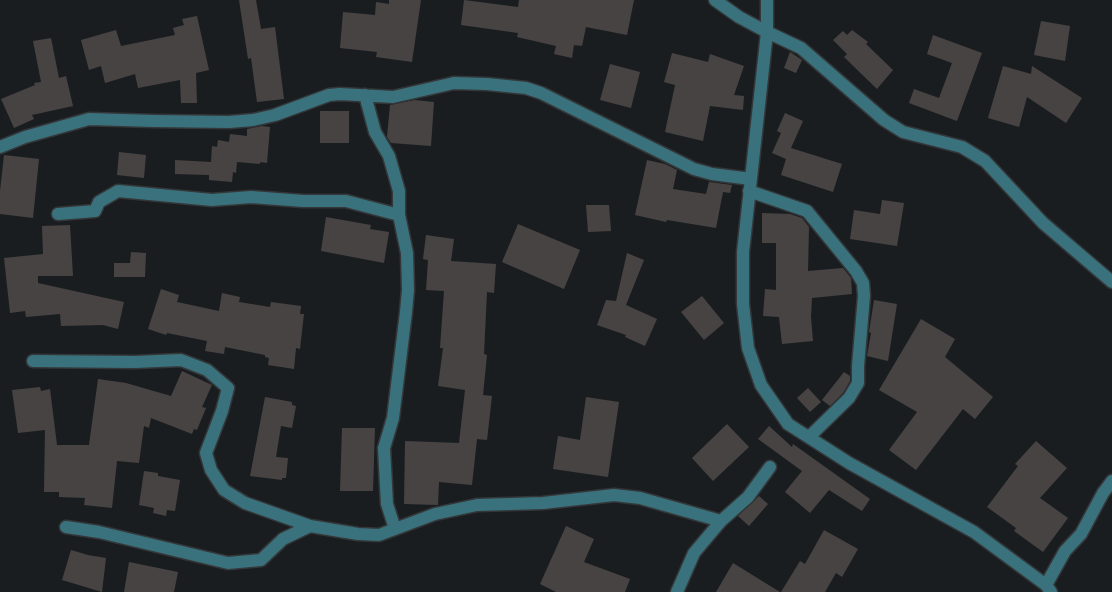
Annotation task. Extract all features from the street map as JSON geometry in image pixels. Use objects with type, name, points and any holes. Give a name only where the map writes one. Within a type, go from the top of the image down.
[{"type":"street","points":[[715,0],[740,17],[801,48],[884,120],[903,132],[962,148],[985,161],[1043,223],[1112,282]]},
{"type":"street","points":[[767,0],[767,32],[743,252],[743,304],[748,348],[761,385],[788,424],[849,463],[974,532],[1049,588],[1065,551],[1081,534],[1103,493],[1112,481]]},
{"type":"street","points":[[0,147],[25,137],[89,119],[154,122],[254,120],[275,115],[329,96],[340,94],[402,96],[454,83],[526,88],[541,93],[694,169],[750,185],[808,212],[856,271],[863,283],[858,383],[849,398],[809,437]]},
{"type":"street","points":[[366,95],[375,132],[389,156],[399,191],[400,215],[406,253],[408,290],[393,418],[384,448],[386,504],[395,529]]},
{"type":"street","points":[[58,214],[95,211],[99,202],[118,191],[212,200],[251,197],[303,202],[346,201],[400,215]]},
{"type":"street","points":[[33,361],[135,362],[181,360],[207,370],[228,388],[222,411],[206,453],[211,470],[224,490],[245,503],[310,526],[358,534],[379,535],[435,514],[477,505],[543,503],[614,495],[640,498],[721,521]]},
{"type":"street","points":[[677,592],[694,554],[721,521],[748,497],[770,467]]},
{"type":"street","points":[[66,527],[99,532],[228,563],[261,560],[283,540],[310,526]]},
{"type":"building","points":[[239,0],[256,0],[261,29],[275,27],[284,99],[257,102],[251,58],[248,59]]},
{"type":"building","points":[[389,0],[421,0],[412,62],[376,57],[377,52],[340,48],[343,12],[375,15],[376,2],[389,4]]},
{"type":"building","points":[[464,0],[518,7],[519,0],[634,0],[627,35],[586,27],[582,46],[574,45],[572,58],[554,54],[556,46],[517,37],[518,33],[461,25]]},
{"type":"building","points":[[197,16],[209,70],[196,73],[197,103],[181,103],[180,80],[138,88],[135,74],[105,83],[101,66],[89,70],[81,40],[116,30],[121,46],[175,35],[173,28],[184,25],[182,19]]},
{"type":"building","points":[[1041,21],[1070,26],[1065,61],[1034,55]]},
{"type":"building","points":[[852,30],[868,42],[866,44],[893,70],[877,89],[844,57],[847,54],[833,40],[843,31],[847,35]]},
{"type":"building","points":[[933,35],[982,53],[957,121],[909,103],[914,89],[939,98],[952,63],[927,54]]},
{"type":"building","points":[[51,38],[59,78],[66,76],[73,106],[32,115],[34,119],[14,128],[1,99],[35,85],[34,83],[41,82],[33,41]]},
{"type":"building","points":[[790,52],[802,60],[796,73],[784,68]]},
{"type":"building","points":[[672,53],[708,62],[710,54],[744,66],[734,95],[744,96],[743,110],[710,106],[703,141],[665,132],[675,85],[664,82]]},
{"type":"building","points":[[610,64],[640,72],[631,108],[600,100]]},
{"type":"building","points":[[1003,66],[1031,74],[1032,66],[1082,98],[1066,123],[1027,97],[1019,127],[988,118]]},
{"type":"building","points":[[415,100],[434,102],[431,146],[391,143],[387,137],[390,105]]},
{"type":"building","points":[[320,111],[349,111],[349,143],[320,143]]},
{"type":"building","points":[[785,113],[803,121],[791,148],[842,164],[833,192],[781,175],[786,159],[772,153],[781,133],[777,131]]},
{"type":"building","points":[[262,126],[270,127],[267,163],[237,162],[236,173],[233,172],[232,182],[209,180],[209,175],[175,174],[175,160],[211,162],[212,146],[217,147],[218,140],[229,142],[230,134],[247,136],[247,129]]},
{"type":"building","points":[[119,152],[146,155],[144,178],[117,175]]},
{"type":"building","points":[[4,155],[39,159],[33,218],[0,214],[0,191]]},
{"type":"building","points":[[647,160],[665,164],[677,170],[673,189],[706,194],[709,182],[732,185],[730,193],[723,192],[716,228],[667,220],[666,222],[635,215]]},
{"type":"building","points":[[882,200],[904,203],[897,246],[850,239],[854,210],[880,214]]},
{"type":"building","points":[[586,205],[609,205],[611,231],[588,232]]},
{"type":"building","points":[[762,213],[790,214],[802,218],[809,227],[808,271],[843,268],[851,278],[852,294],[812,298],[813,341],[782,344],[779,317],[763,316],[765,289],[776,290],[776,243],[762,243]]},
{"type":"building","points":[[326,217],[371,225],[370,229],[389,232],[384,263],[321,251]]},
{"type":"building","points":[[518,224],[580,250],[564,289],[502,262]]},
{"type":"building","points":[[70,225],[73,276],[38,276],[38,283],[124,302],[118,329],[103,325],[61,326],[60,314],[26,317],[25,311],[10,313],[4,258],[43,254],[42,226]]},
{"type":"building","points":[[426,235],[454,239],[451,261],[496,264],[494,293],[487,292],[484,354],[487,355],[483,395],[492,396],[487,440],[477,439],[472,485],[439,482],[438,505],[404,504],[405,441],[459,443],[465,390],[438,386],[443,348],[440,348],[444,291],[426,290],[428,260],[423,259]]},
{"type":"building","points":[[131,252],[146,253],[145,277],[114,277],[114,263],[130,263]]},
{"type":"building","points":[[627,253],[644,260],[626,305],[657,319],[645,346],[625,337],[626,335],[597,325],[606,300],[616,301]]},
{"type":"building","points":[[161,289],[179,295],[177,302],[219,311],[222,293],[240,297],[239,302],[270,307],[271,302],[301,306],[300,314],[304,314],[300,349],[296,348],[294,369],[268,365],[269,358],[265,357],[265,355],[225,347],[224,354],[205,351],[207,341],[167,333],[166,335],[148,329]]},
{"type":"building","points":[[702,296],[724,323],[704,340],[681,312]]},
{"type":"building","points":[[874,300],[897,304],[888,361],[867,356]]},
{"type":"building","points":[[921,319],[955,339],[945,357],[993,397],[975,419],[963,409],[916,470],[889,450],[917,412],[879,390]]},
{"type":"building","points":[[182,371],[212,385],[202,407],[206,408],[197,430],[194,429],[192,434],[151,418],[149,428],[144,426],[139,463],[117,461],[112,508],[84,505],[85,498],[59,497],[59,492],[44,492],[45,430],[18,433],[12,390],[40,387],[41,391],[50,389],[57,445],[89,445],[98,379],[126,383],[171,396]]},
{"type":"building","points":[[844,372],[850,376],[850,381],[843,393],[830,406],[822,400]]},
{"type":"building","points":[[808,388],[821,402],[810,412],[797,398]]},
{"type":"building","points":[[265,397],[292,402],[292,405],[296,406],[292,428],[281,426],[276,457],[288,458],[286,478],[282,478],[282,480],[250,476]]},
{"type":"building","points":[[586,397],[619,402],[608,477],[553,469],[558,436],[580,440]]},
{"type":"building","points":[[727,424],[749,447],[713,481],[692,458]]},
{"type":"building","points":[[769,426],[792,447],[793,444],[870,499],[862,511],[829,490],[810,513],[785,492],[802,471],[758,439]]},
{"type":"building","points":[[342,428],[375,428],[373,491],[340,491]]},
{"type":"building","points":[[1036,441],[1067,468],[1040,498],[1068,518],[1043,552],[1014,531],[1016,528],[987,507],[1018,466],[1015,464]]},
{"type":"building","points":[[144,471],[180,480],[175,511],[167,510],[166,516],[153,513],[154,508],[139,505]]},
{"type":"building","points":[[759,496],[768,504],[749,526],[738,516]]},
{"type":"building","points":[[566,526],[594,539],[584,562],[630,579],[625,592],[556,592],[540,584]]},
{"type":"building","points":[[824,530],[858,549],[842,577],[836,573],[825,592],[781,592],[800,561],[805,564]]},
{"type":"building","points":[[71,550],[106,558],[102,592],[62,580]]},
{"type":"building","points":[[129,562],[178,572],[174,592],[124,592]]},
{"type":"building","points":[[733,563],[780,592],[716,592]]}]
